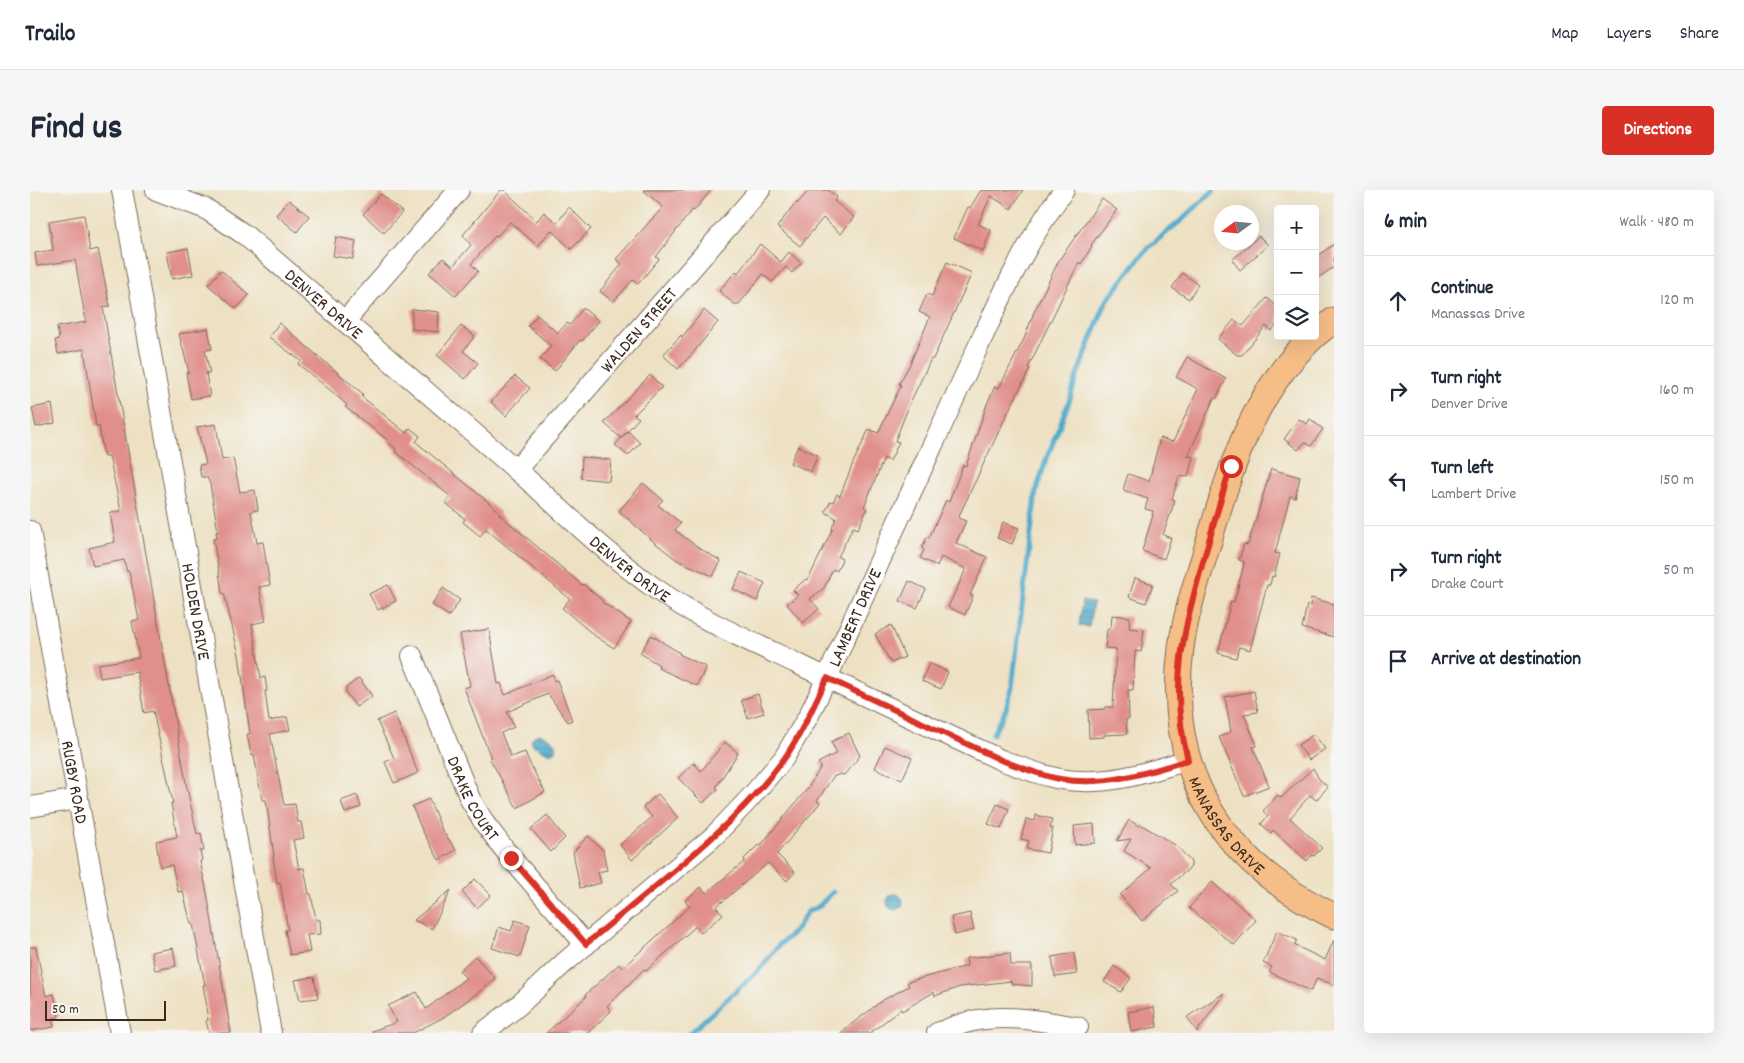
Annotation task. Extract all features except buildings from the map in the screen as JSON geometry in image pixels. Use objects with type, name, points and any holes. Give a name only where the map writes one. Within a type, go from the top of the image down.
[{"type":"main road","name":"MANASSAS DRIVE","points":[[1319,333],[1334,320]]},
{"type":"main road","name":"MANASSAS DRIVE","points":[[1311,340],[1268,389],[1248,427],[1226,483],[1187,619],[1181,647],[1178,680],[1179,713],[1188,760],[1197,786],[1214,818],[1232,842],[1245,856],[1273,879],[1297,896],[1334,916]]},
{"type":"street","name":"HOLDEN DRIVE","points":[[122,190],[271,1033]]},
{"type":"street","points":[[345,322],[459,190]]},
{"type":"street","name":"WALDEN STREET","points":[[516,470],[760,190]]},
{"type":"street","name":"LAMBERT DRIVE","points":[[483,1033],[519,1005],[586,944],[714,836],[784,758],[809,715],[827,678],[986,328],[1016,267],[1041,223],[1064,190]]},
{"type":"street","name":"DENVER DRIVE","points":[[168,192],[206,209],[245,235],[574,522],[654,587],[690,610],[734,634],[1001,760],[1031,772],[1061,779],[1082,781],[1110,780],[1150,772],[1188,760]]},
{"type":"street","name":"RUGBY ROAD","points":[[30,531],[120,1033]]},
{"type":"street","name":"DRAKE COURT","points":[[412,656],[470,799],[480,816],[511,858],[586,944]]},
{"type":"street","points":[[30,807],[78,800]]},
{"type":"street","points":[[937,1033],[961,1024],[979,1020],[1009,1018],[1078,1027]]},
{"type":"water","points":[[1082,601],[1093,603],[1089,627],[1079,626]]},
{"type":"water","points":[[540,734],[553,740],[556,744],[556,751],[550,754],[533,745],[531,741],[534,736]]},
{"type":"water","points":[[892,894],[898,894],[903,899],[901,908],[892,910],[887,905],[887,899]]},
{"type":"waterway","points":[[993,734],[1006,709],[1012,688],[1036,492],[1077,375],[1106,302],[1149,247],[1214,190]]},
{"type":"waterway","points":[[690,1033],[759,970],[779,945],[795,931],[807,912],[818,907],[833,892]]},
{"type":"route","points":[[511,858],[586,944],[714,836],[750,798],[784,758],[809,715],[827,678],[1001,760],[1031,772],[1061,779],[1082,781],[1110,780],[1150,772],[1188,760],[1179,713],[1178,680],[1181,647],[1187,619],[1231,466]]}]
